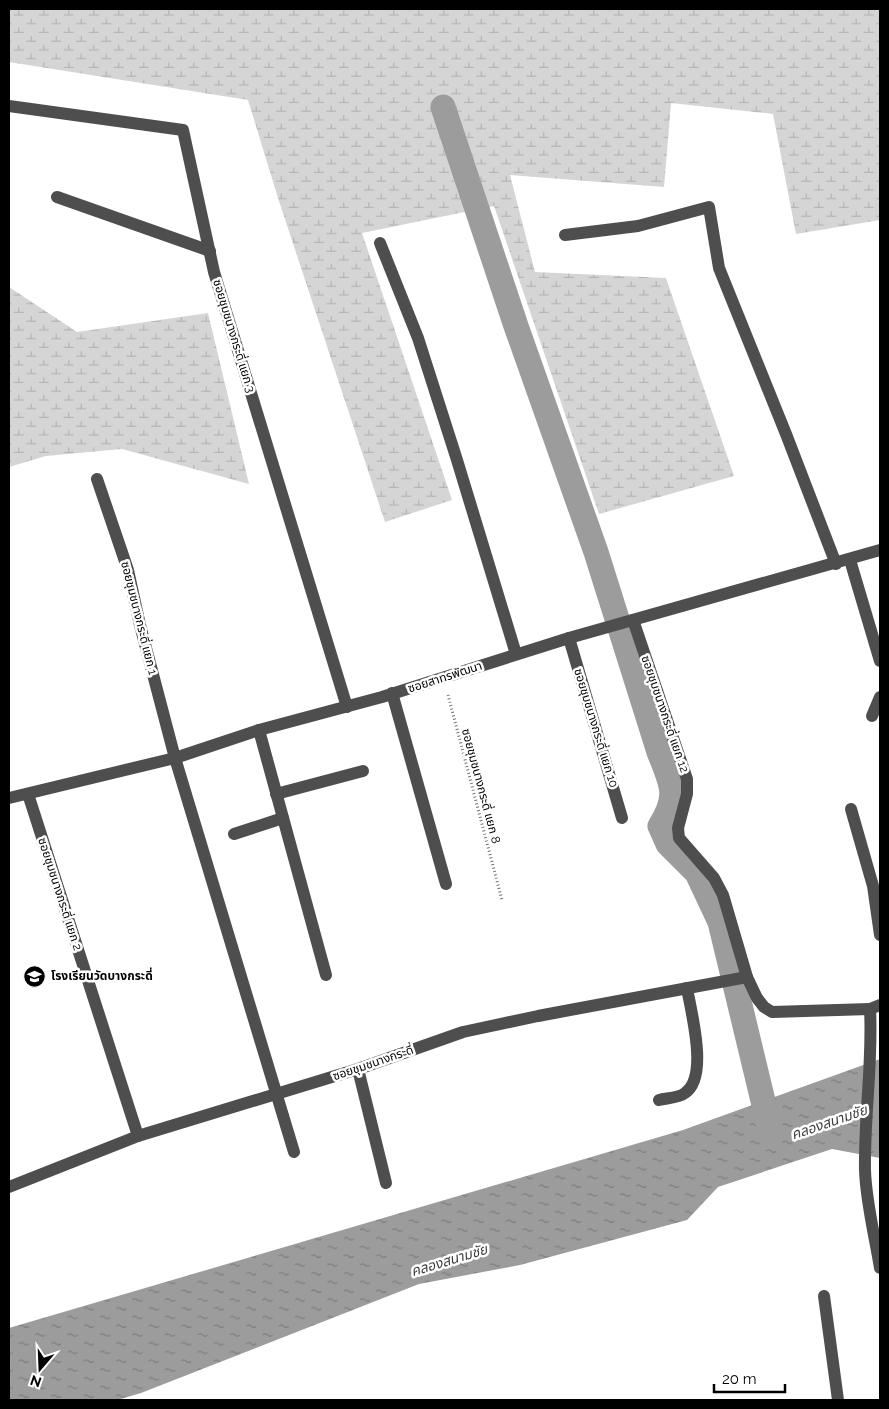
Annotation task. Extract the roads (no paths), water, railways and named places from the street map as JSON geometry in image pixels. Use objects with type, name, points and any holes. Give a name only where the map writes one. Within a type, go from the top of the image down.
[{"type":"street","name":"ซอยชุมชนางกระดี่ แยก 3","points":[[9,106],[183,130],[214,272],[347,707]]},
{"type":"street","points":[[57,197],[210,251]]},
{"type":"street","points":[[565,234],[638,226],[708,207],[719,268],[783,424],[836,564]]},
{"type":"street","points":[[380,243],[418,338],[516,654]]},
{"type":"street","name":"ซอยชุมชนางกระดี่ แยก 1","points":[[97,479],[128,570],[140,625],[175,758],[294,1152]]},
{"type":"street","name":"ซอยสาทรพัฒนา","points":[[9,798],[175,758],[259,730],[347,707],[569,638],[880,550]]},
{"type":"street","points":[[850,560],[880,660]]},
{"type":"street","name":"ซอยชุมชนางกระดี่ แยก 12","points":[[631,620],[687,779],[687,794],[678,828],[679,838],[714,878],[723,895],[739,946],[743,967],[739,978],[764,1007],[772,1012],[875,1007]]},
{"type":"street","name":"ซอยชุมชนางกระดี่ แยก 10","points":[[569,638],[622,818]]},
{"type":"street","points":[[392,693],[446,884]]},
{"type":"street","points":[[872,716],[880,697]]},
{"type":"street","points":[[259,730],[326,975]]},
{"type":"street","points":[[276,794],[363,771]]},
{"type":"street","name":"ซอยชุมชนางกระดี่ แยก 2","points":[[28,794],[138,1136]]},
{"type":"street","points":[[851,809],[873,886],[880,935]]},
{"type":"street","points":[[234,834],[283,818]]},
{"type":"street","name":"ซอยชุมชนางกระดี่","points":[[9,1187],[138,1136],[358,1069],[463,1032],[739,978]]},
{"type":"street","points":[[659,1100],[684,1094],[690,1089],[695,1075],[698,1049],[687,988]]},
{"type":"street","points":[[875,1007],[865,1169],[866,1190],[880,1268]]},
{"type":"street","points":[[358,1069],[386,1183]]},
{"type":"street","points":[[824,1296],[838,1400]]},
{"type":"water","name":"คลองสนามชัย","points":[[880,1059],[880,1158],[832,1149],[718,1187],[687,1220],[520,1265],[419,1284],[141,1393],[117,1400],[9,1400],[9,1328],[683,1130]]},
{"type":"waterway","points":[[443,107],[516,326],[596,552],[659,752],[670,781],[672,797],[670,806],[660,826],[668,844],[697,873],[720,922],[771,1134]]},
{"type":"place","name":"โรงเรียนวัดบางกระดี่","points":[[35,976]]}]
